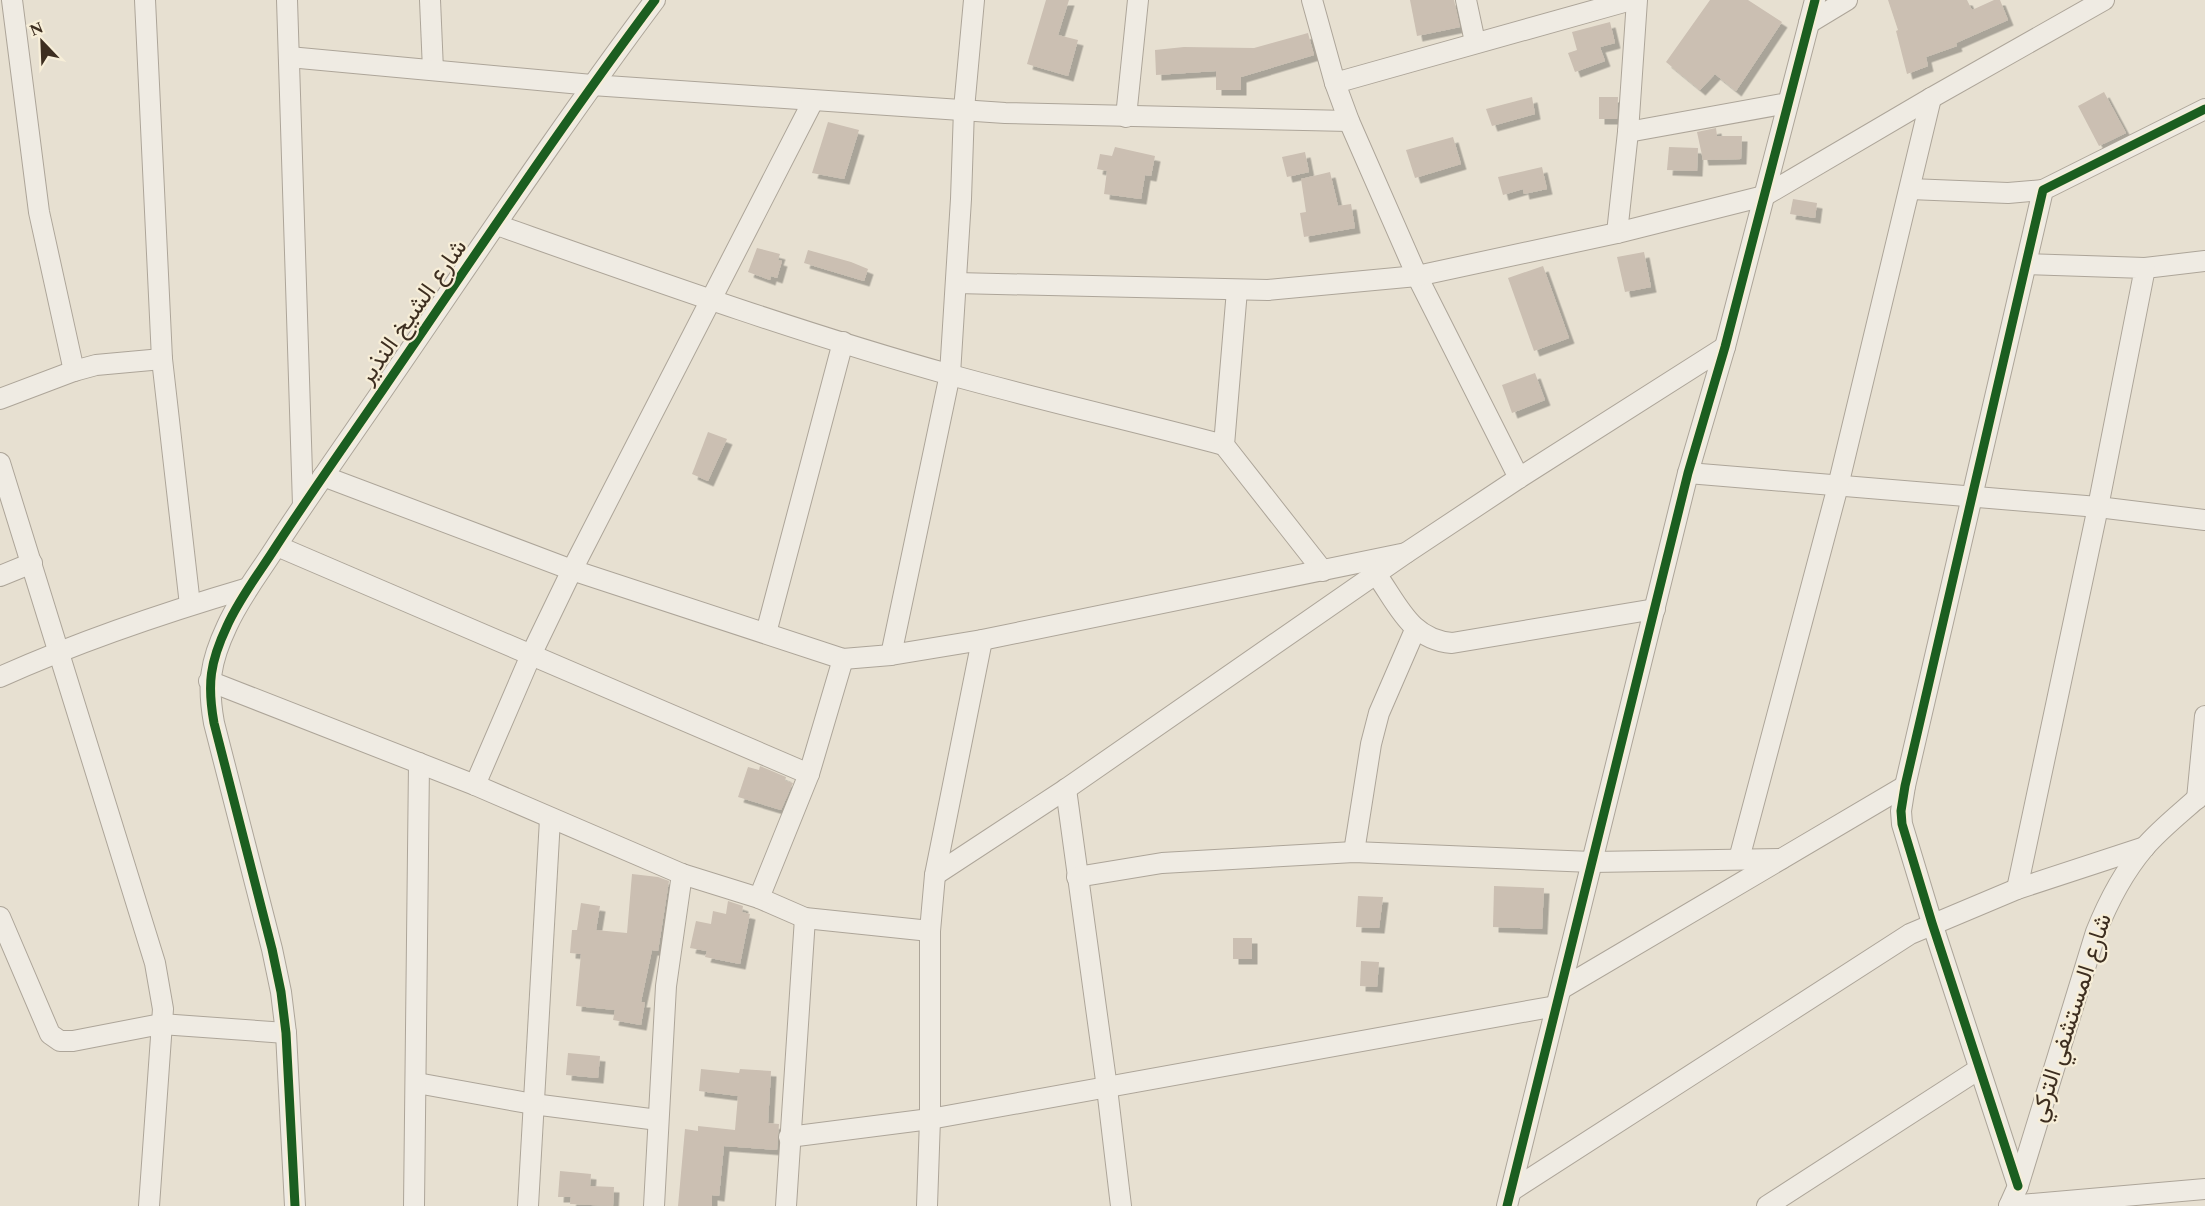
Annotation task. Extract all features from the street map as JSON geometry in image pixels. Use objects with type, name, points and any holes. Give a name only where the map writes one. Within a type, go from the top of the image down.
[{"type":"street","points":[[12,0],[39,212],[74,370]]},
{"type":"street","points":[[145,0],[162,359],[190,605]]},
{"type":"street","points":[[287,0],[303,505]]},
{"type":"street","points":[[430,0],[433,70]]},
{"type":"street","name":"شارع الشيخ النذير","points":[[209,681],[227,625],[248,588],[592,85],[656,0]]},
{"type":"street","points":[[891,655],[950,374],[964,109],[974,0]]},
{"type":"street","points":[[1126,117],[1138,0]]},
{"type":"street","points":[[1312,0],[1348,121],[1417,276],[1519,477]]},
{"type":"street","points":[[1466,0],[1475,42]]},
{"type":"street","points":[[1335,83],[1631,0]]},
{"type":"street","points":[[1617,233],[1628,132],[1637,0]]},
{"type":"street","points":[[1509,1198],[1688,473],[1725,347],[1815,0]]},
{"type":"street","points":[[1809,23],[1847,0]]},
{"type":"street","points":[[956,283],[1268,290],[1417,276],[1617,233],[1764,196],[2104,0]]},
{"type":"street","points":[[289,57],[592,85],[1005,113],[1348,121]]},
{"type":"street","points":[[1739,859],[1838,486],[1931,98]]},
{"type":"street","points":[[475,785],[531,655],[572,570],[813,101]]},
{"type":"street","points":[[1628,132],[1788,103]]},
{"type":"street","points":[[1910,189],[2008,193],[2043,190],[2205,109]]},
{"type":"street","points":[[2018,1186],[1932,923],[1902,824],[1901,811],[2043,190]]},
{"type":"street","points":[[497,225],[712,301],[843,342],[950,374],[1224,445],[1323,571]]},
{"type":"street","points":[[2027,264],[2145,268],[2205,261]]},
{"type":"street","points":[[2017,889],[2098,507],[2145,268]]},
{"type":"street","points":[[1224,445],[1237,290]]},
{"type":"street","points":[[766,633],[843,342]]},
{"type":"street","points":[[935,875],[1066,789],[1519,477],[1725,347]]},
{"type":"street","points":[[0,399],[74,370],[96,365],[162,359]]},
{"type":"street","points":[[0,463],[155,963],[161,989],[161,1024],[149,1206]]},
{"type":"street","points":[[1688,473],[2098,507],[2205,520]]},
{"type":"street","points":[[323,476],[572,570],[843,659],[891,655],[982,640],[1406,553]]},
{"type":"street","points":[[277,546],[809,774]]},
{"type":"street","points":[[0,576],[32,562]]},
{"type":"street","points":[[1376,574],[1415,630],[1437,641],[1452,643],[1655,609]]},
{"type":"street","points":[[0,677],[58,651],[190,605],[248,588]]},
{"type":"street","points":[[1354,852],[1371,744],[1379,712],[1415,630]]},
{"type":"street","points":[[927,1206],[930,1119],[930,931],[935,875],[982,640]]},
{"type":"street","points":[[759,898],[809,774],[843,659]]},
{"type":"street","points":[[295,1206],[286,1033],[281,992],[214,723],[209,681],[475,785],[550,819],[682,873],[759,898],[806,918],[930,931]]},
{"type":"street","points":[[2201,795],[2205,717]]},
{"type":"street","points":[[414,1206],[419,763]]},
{"type":"street","points":[[789,1137],[930,1119],[1107,1088],[1559,997],[1781,859],[1905,786]]},
{"type":"street","points":[[1066,789],[1121,1206]]},
{"type":"street","name":"شارع المستشفي التركي","points":[[2009,1206],[2018,1186],[2096,932],[2107,907],[2123,877],[2145,847],[2201,795]]},
{"type":"street","points":[[528,1206],[550,819]]},
{"type":"street","points":[[1509,1198],[1900,940],[1932,923],[2017,889],[2145,847]]},
{"type":"street","points":[[1077,877],[1162,863],[1354,852],[1592,862],[1781,859]]},
{"type":"street","points":[[654,1206],[666,986],[682,873]]},
{"type":"street","points":[[0,917],[50,1034],[60,1041],[73,1041],[161,1024],[286,1033]]},
{"type":"street","points":[[786,1206],[806,918]]},
{"type":"street","points":[[1767,1206],[1978,1069]]},
{"type":"street","points":[[417,1083],[533,1104],[658,1120]]},
{"type":"street","points":[[2009,1206],[2062,1204],[2205,1189]]},
{"type":"building","points":[[1046,0],[1069,0],[1058,35],[1078,40],[1068,76],[1027,64]]},
{"type":"building","points":[[1410,0],[1454,0],[1460,27],[1417,36]]},
{"type":"building","points":[[1710,0],[1748,0],[1782,22],[1736,91],[1715,74],[1700,90],[1666,62]]},
{"type":"building","points":[[1888,0],[1967,0],[1972,10],[1994,0],[2000,0],[2008,20],[1956,43],[1957,46],[1926,57],[1928,66],[1907,74],[1896,31],[1898,30]]},
{"type":"building","points":[[1610,22],[1615,43],[1600,47],[1605,61],[1575,72],[1568,53],[1577,50],[1572,32]]},
{"type":"building","points":[[1308,33],[1314,55],[1241,77],[1241,90],[1216,90],[1216,71],[1156,75],[1155,50],[1184,47],[1254,48]]},
{"type":"building","points":[[2104,92],[2126,133],[2099,146],[2078,106]]},
{"type":"building","points":[[1532,97],[1535,114],[1492,126],[1486,109]]},
{"type":"building","points":[[1599,97],[1618,97],[1617,119],[1599,119]]},
{"type":"building","points":[[828,122],[859,130],[844,179],[812,173]]},
{"type":"building","points":[[1716,128],[1717,136],[1742,136],[1741,159],[1703,160],[1697,132]]},
{"type":"building","points":[[1453,137],[1461,164],[1415,178],[1406,150]]},
{"type":"building","points":[[1115,147],[1155,156],[1151,176],[1145,175],[1141,199],[1104,194],[1107,171],[1097,169],[1100,154],[1112,156]]},
{"type":"building","points":[[1669,147],[1698,148],[1697,171],[1667,170]]},
{"type":"building","points":[[1305,152],[1309,172],[1287,177],[1282,157]]},
{"type":"building","points":[[1542,167],[1547,189],[1524,194],[1523,189],[1503,195],[1498,177]]},
{"type":"building","points":[[1330,172],[1338,206],[1351,204],[1355,228],[1304,237],[1300,213],[1306,212],[1301,179]]},
{"type":"building","points":[[1793,199],[1817,203],[1815,218],[1790,214]]},
{"type":"building","points":[[757,248],[780,254],[778,260],[782,261],[777,278],[771,276],[770,280],[748,272]]},
{"type":"building","points":[[808,250],[868,269],[864,281],[804,263]]},
{"type":"building","points":[[1644,252],[1651,287],[1625,292],[1617,257]]},
{"type":"building","points":[[1543,266],[1569,338],[1534,351],[1508,278]]},
{"type":"building","points":[[1535,373],[1545,400],[1512,413],[1502,385]]},
{"type":"building","points":[[708,432],[727,439],[708,481],[692,474]]},
{"type":"building","points":[[760,766],[786,777],[785,781],[793,783],[781,810],[738,797],[748,767],[759,770]]},
{"type":"building","points":[[632,874],[658,877],[669,881],[658,951],[652,950],[641,1002],[645,1002],[641,1025],[613,1020],[615,1010],[576,1006],[581,954],[570,953],[572,930],[577,930],[581,903],[600,906],[596,930],[627,933]]},
{"type":"building","points":[[1494,886],[1544,888],[1542,929],[1493,927]]},
{"type":"building","points":[[1358,896],[1383,897],[1379,928],[1356,927]]},
{"type":"building","points":[[728,901],[743,906],[742,912],[750,914],[740,964],[705,957],[707,951],[690,948],[696,921],[711,924],[713,911],[726,914]]},
{"type":"building","points":[[1233,938],[1252,938],[1252,959],[1233,959]]},
{"type":"building","points":[[1361,961],[1379,962],[1377,987],[1360,986]]},
{"type":"building","points":[[568,1053],[600,1056],[598,1078],[566,1075]]},
{"type":"building","points":[[701,1069],[739,1073],[740,1069],[771,1071],[768,1123],[779,1124],[777,1150],[724,1146],[719,1196],[712,1195],[712,1206],[678,1206],[685,1129],[698,1131],[698,1126],[735,1130],[738,1096],[699,1091]]},
{"type":"building","points":[[560,1171],[591,1174],[590,1186],[614,1187],[613,1206],[570,1204],[571,1197],[558,1197]]},
{"type":"cycle path","points":[[295,1206],[286,1033],[281,992],[214,723],[211,685],[217,651],[238,605],[303,506],[551,145],[655,0]]},
{"type":"cycle path","points":[[1507,1206],[1688,473],[1725,347],[1815,0]]},
{"type":"cycle path","points":[[2018,1186],[1902,824],[1901,811],[1905,786],[2043,190],[2205,109]]}]
